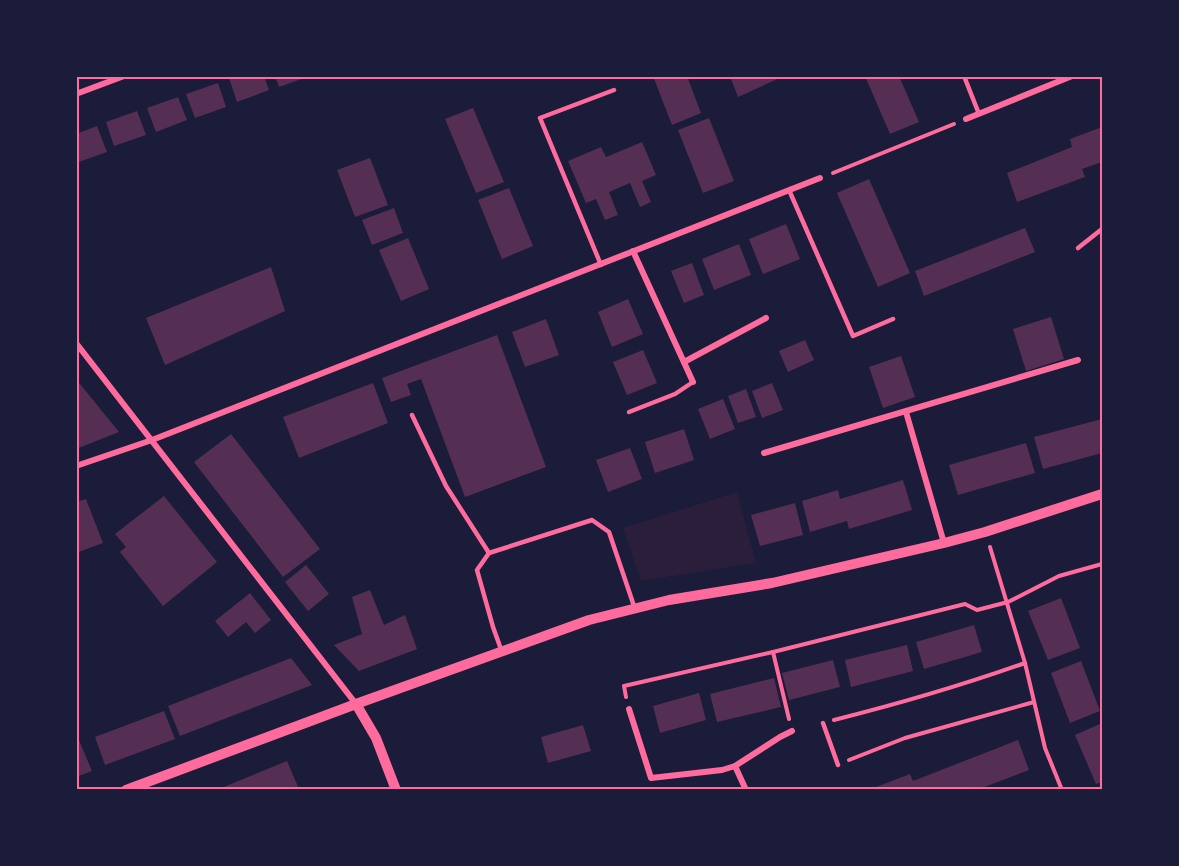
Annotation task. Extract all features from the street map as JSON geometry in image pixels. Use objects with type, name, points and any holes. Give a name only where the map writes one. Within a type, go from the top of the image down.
[{"type":"street","points":[[76,94],[124,76]]},
{"type":"street","points":[[966,119],[1072,76]]},
{"type":"street","points":[[76,466],[152,440],[820,178]]},
{"type":"street","points":[[633,251],[693,382]]},
{"type":"street","points":[[684,362],[766,318]]},
{"type":"street","points":[[76,343],[356,704],[376,738],[396,789]]},
{"type":"street","points":[[764,453],[1078,360]]},
{"type":"street","points":[[906,412],[944,543]]},
{"type":"street","points":[[126,789],[589,620],[669,600],[772,583],[944,543],[1102,494]]},
{"type":"street","points":[[629,709],[651,778],[722,770],[735,766],[792,731]]},
{"type":"street","points":[[735,766],[746,789]]},
{"type":"lane","points":[[964,76],[979,114]]},
{"type":"lane","points":[[601,265],[540,118],[614,90]]},
{"type":"lane","points":[[789,190],[853,336],[893,319]]},
{"type":"lane","points":[[1078,248],[1102,229]]},
{"type":"lane","points":[[629,412],[675,394],[693,382]]},
{"type":"lane","points":[[412,415],[446,486],[489,553]]},
{"type":"lane","points":[[502,652],[477,570],[489,553],[592,520],[609,532],[635,609]]},
{"type":"lane","points":[[823,723],[838,765]]},
{"type":"path","points":[[820,178],[966,119]]},
{"type":"path","points":[[985,532],[1025,663],[1045,748],[1062,789]]},
{"type":"path","points":[[629,709],[624,686],[965,604],[977,610],[1008,602],[1059,576],[1102,564]]},
{"type":"path","points":[[773,652],[792,731]]},
{"type":"path","points":[[823,723],[882,708],[1025,663]]},
{"type":"path","points":[[838,765],[905,738],[1034,702]]},
{"type":"shaded area","points":[[737,492],[756,563],[641,581],[623,528]]},
{"type":"building","points":[[264,76],[269,90],[237,102],[229,78]]},
{"type":"building","points":[[275,76],[307,76],[307,77],[279,87]]},
{"type":"building","points":[[653,76],[687,76],[701,113],[672,125]]},
{"type":"building","points":[[730,76],[784,76],[738,97]]},
{"type":"building","points":[[865,76],[899,76],[919,122],[890,134]]},
{"type":"building","points":[[218,83],[226,107],[195,118],[186,94]]},
{"type":"building","points":[[178,97],[187,120],[156,132],[147,108]]},
{"type":"building","points":[[473,108],[504,182],[476,193],[445,119]]},
{"type":"building","points":[[137,111],[146,135],[114,146],[106,122]]},
{"type":"building","points":[[709,118],[734,181],[703,193],[678,130]]},
{"type":"building","points":[[97,126],[107,152],[76,163],[76,134]]},
{"type":"building","points":[[1102,127],[1102,162],[1082,169],[1085,177],[1017,202],[1007,173],[1072,147],[1070,139]]},
{"type":"building","points":[[642,142],[656,175],[642,181],[651,202],[640,207],[630,183],[609,192],[618,215],[605,220],[596,199],[586,203],[568,161],[601,147],[606,157]]},
{"type":"building","points":[[370,158],[388,205],[355,217],[337,170]]},
{"type":"building","points":[[869,179],[910,273],[878,287],[837,193]]},
{"type":"building","points":[[509,188],[533,246],[502,259],[478,200]]},
{"type":"building","points":[[394,208],[403,233],[372,245],[362,220]]},
{"type":"building","points":[[786,224],[800,259],[763,274],[749,239]]},
{"type":"building","points":[[1025,228],[1035,252],[924,296],[915,271]]},
{"type":"building","points":[[408,238],[429,289],[401,301],[379,250]]},
{"type":"building","points":[[739,244],[751,275],[714,290],[702,259]]},
{"type":"building","points":[[692,263],[704,295],[684,303],[671,271]]},
{"type":"building","points":[[271,267],[285,311],[165,365],[146,318]]},
{"type":"building","points":[[628,299],[643,334],[612,347],[598,312]]},
{"type":"building","points":[[1051,317],[1064,359],[1026,371],[1013,329]]},
{"type":"building","points":[[546,319],[559,355],[525,367],[512,332]]},
{"type":"building","points":[[497,335],[546,467],[465,497],[421,379],[407,384],[411,395],[391,402],[382,378]]},
{"type":"building","points":[[805,340],[814,360],[788,372],[779,351]]},
{"type":"building","points":[[643,350],[657,383],[627,395],[613,362]]},
{"type":"building","points":[[901,356],[915,397],[883,408],[869,367]]},
{"type":"building","points":[[76,379],[119,432],[76,449]]},
{"type":"building","points":[[373,383],[388,423],[299,458],[283,417]]},
{"type":"building","points":[[772,383],[783,410],[762,418],[752,391]]},
{"type":"building","points":[[746,389],[756,417],[738,423],[728,396]]},
{"type":"building","points":[[723,399],[735,429],[710,439],[698,409]]},
{"type":"building","points":[[1102,419],[1102,453],[1043,469],[1034,437]]},
{"type":"building","points":[[684,429],[694,460],[655,473],[645,442]]},
{"type":"building","points":[[231,434],[320,549],[283,577],[194,462]]},
{"type":"building","points":[[1026,443],[1035,473],[958,495],[949,465]]},
{"type":"building","points":[[630,448],[642,479],[608,492],[596,460]]},
{"type":"building","points":[[903,480],[912,510],[849,529],[847,521],[810,532],[802,501],[838,490],[840,499]]},
{"type":"building","points":[[164,496],[217,562],[163,606],[120,552],[126,547],[115,534]]},
{"type":"building","points":[[86,499],[103,543],[76,553],[76,502]]},
{"type":"building","points":[[795,503],[803,535],[760,546],[751,515]]},
{"type":"building","points":[[306,565],[329,594],[308,611],[285,582]]},
{"type":"building","points":[[370,590],[384,625],[405,615],[417,649],[359,671],[334,645],[362,634],[352,597]]},
{"type":"building","points":[[250,593],[271,620],[255,633],[246,622],[228,637],[215,621]]},
{"type":"building","points":[[1061,598],[1080,648],[1048,660],[1028,611]]},
{"type":"building","points":[[974,625],[982,652],[924,669],[916,642]]},
{"type":"building","points":[[907,645],[913,671],[851,687],[845,660]]},
{"type":"building","points":[[291,658],[312,685],[180,736],[168,706]]},
{"type":"building","points":[[833,660],[840,687],[789,700],[782,673]]},
{"type":"building","points":[[1081,661],[1100,711],[1070,723],[1051,673]]},
{"type":"building","points":[[774,678],[781,707],[717,722],[710,694]]},
{"type":"building","points":[[699,693],[706,720],[660,733],[653,706]]},
{"type":"building","points":[[164,711],[175,739],[105,765],[95,737]]},
{"type":"building","points":[[1102,723],[1102,782],[1096,784],[1075,735]]},
{"type":"building","points":[[583,725],[591,751],[548,763],[541,737]]},
{"type":"building","points":[[76,733],[92,771],[76,777]]},
{"type":"building","points":[[1018,740],[1029,770],[979,789],[877,789],[876,787],[910,774],[913,781]]},
{"type":"building","points":[[287,761],[299,789],[219,789]]}]
